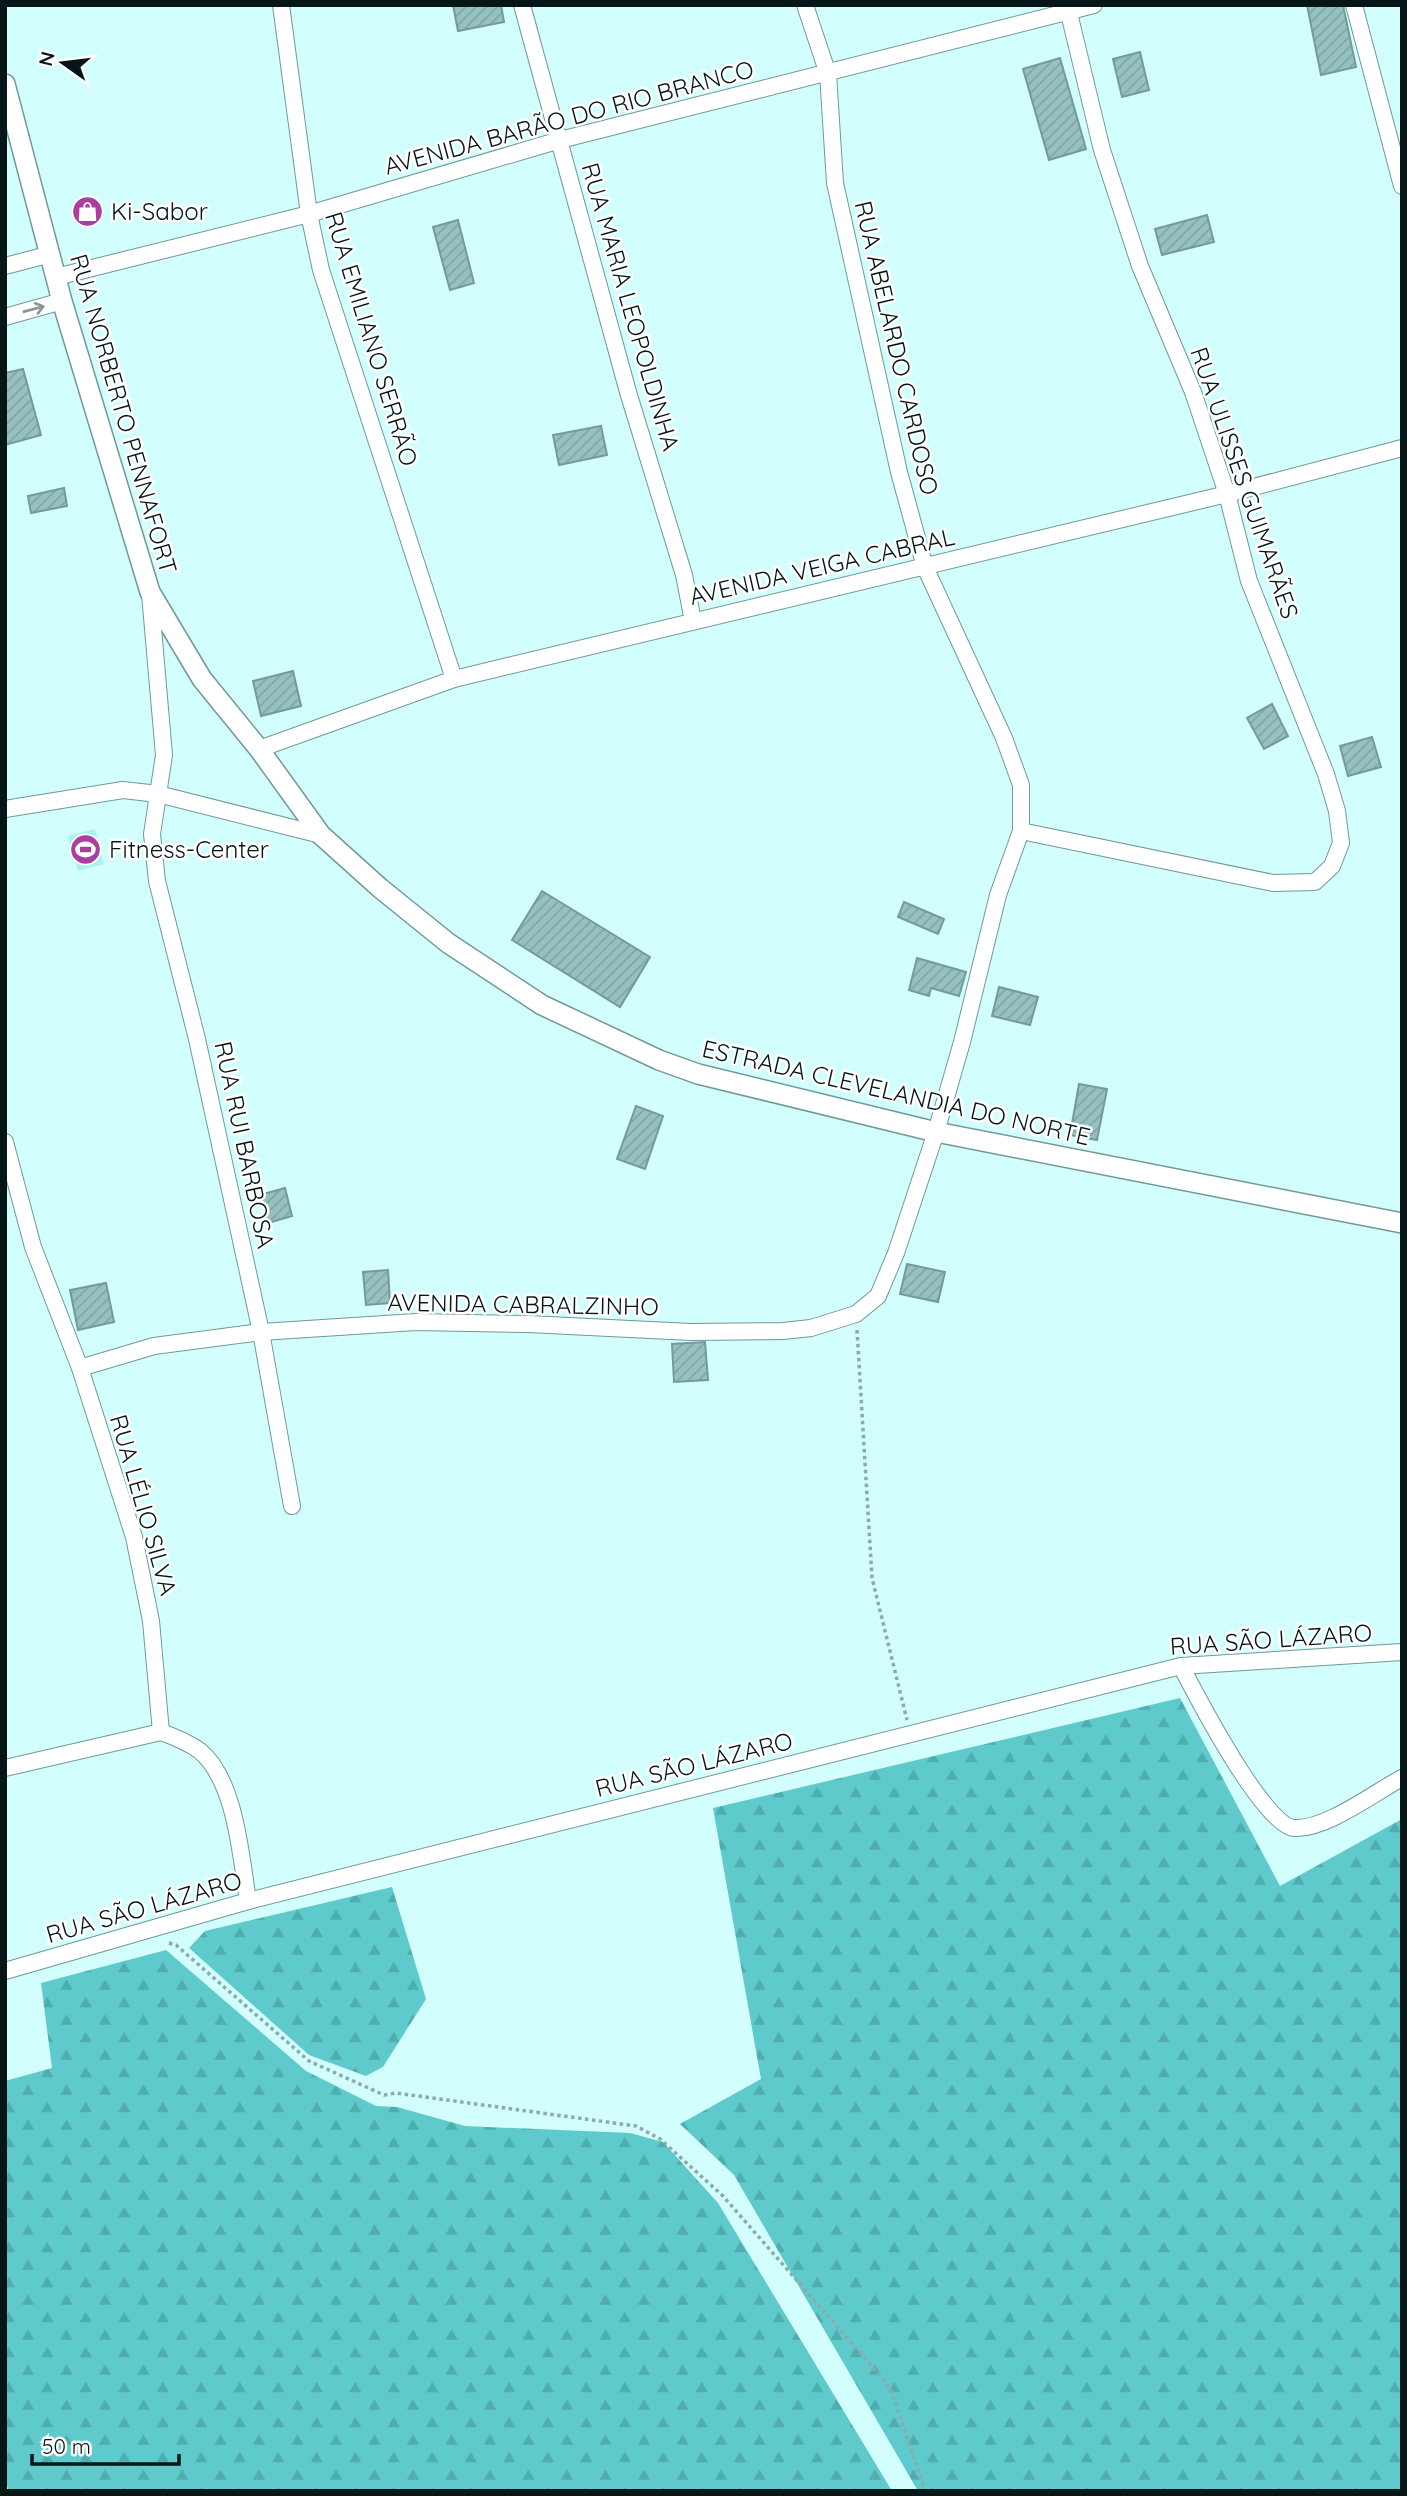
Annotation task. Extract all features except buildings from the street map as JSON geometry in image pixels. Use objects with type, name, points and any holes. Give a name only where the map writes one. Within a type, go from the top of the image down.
[{"type":"street","name":"RUA EMILIANO SERRÃO","points":[[281,5],[309,214],[321,270],[454,679]]},
{"type":"street","name":"RUA MARIA LEOPOLDINHA","points":[[522,5],[628,392],[684,575],[693,621]]},
{"type":"street","name":"RUA ABELARDO CARDOSO","points":[[805,5],[828,74],[835,183],[899,472],[925,567],[1004,738],[1021,786],[1021,831],[998,895],[936,1132],[878,1296]]},
{"type":"street","name":"AVENIDA BARÃO DO RIO BRANCO","points":[[56,277],[309,214],[560,140],[828,74],[1068,9],[1094,5]]},
{"type":"street","points":[[1354,5],[1402,186]]},
{"type":"street","name":"RUA ULISSES GUIMARÃES","points":[[1021,831],[1273,883],[1315,882],[1332,866],[1341,843],[1337,811],[1326,774],[1249,581],[1227,494],[1193,392],[1140,266],[1114,189],[1068,9]]},
{"type":"street","name":"RUA NORBERTO PENNAFORT","points":[[5,84],[62,301],[150,592],[202,679],[259,750],[321,835]]},
{"type":"street","points":[[5,266],[51,254]]},
{"type":"street","points":[[5,317],[62,301]]},
{"type":"street","name":"AVENIDA VEIGA CABRAL","points":[[259,750],[454,679],[1227,494],[1402,448]]},
{"type":"street","name":"RUA RUI BARBOSA","points":[[150,592],[164,755],[152,834],[157,881],[197,1039],[261,1332],[292,1506]]},
{"type":"street","points":[[5,809],[124,790],[158,794],[321,835]]},
{"type":"street","name":"ESTRADA CLEVELANDIA DO NORTE","points":[[321,835],[380,888],[448,943],[542,1005],[604,1036],[698,1074],[936,1132],[1402,1223]]},
{"type":"street","name":"RUA LÉLIO SILVA","points":[[5,1142],[33,1247],[80,1368],[134,1537],[147,1593],[161,1732]]},
{"type":"street","name":"AVENIDA CABRALZINHO","points":[[80,1368],[154,1346],[261,1332],[416,1322],[691,1332],[783,1331],[811,1328],[856,1314],[878,1296]]},
{"type":"street","name":"RUA SÃO LÁZARO","points":[[5,1971],[248,1901],[1181,1666],[1402,1652]]},
{"type":"street","points":[[1181,1666],[1240,1770],[1279,1821],[1293,1828],[1312,1825],[1351,1809],[1402,1778]]},
{"type":"street","points":[[5,1768],[161,1732],[183,1740],[201,1752],[219,1775],[234,1819],[248,1901]]},
{"type":"path","points":[[856,1314],[872,1578],[910,1734]]},
{"type":"path","points":[[136,1934],[176,1945],[309,2061],[384,2095],[396,2093],[636,2126],[660,2139],[723,2196],[890,2387],[925,2491]]},
{"type":"shaded area","name":"Fitness-Center","points":[[95,829],[104,864],[78,871],[68,836]]},
{"type":"green space","points":[[1180,1698],[1280,1886],[1402,1819],[1402,2491],[918,2491],[734,2175],[680,2124],[761,2079],[713,1808]]},
{"type":"green space","points":[[392,1887],[426,1999],[383,2067],[366,2076],[309,2055],[189,1948],[205,1931]]},
{"type":"green space","points":[[166,1950],[306,2071],[376,2106],[397,2107],[465,2126],[630,2133],[663,2142],[718,2203],[892,2491],[10,2491],[5,2483],[5,2081],[52,2068],[41,1983]]},
{"type":"place","name":"Ki-Sabor","points":[[88,212]]},
{"type":"place","name":"Fitness-Center","points":[[86,850]]}]
